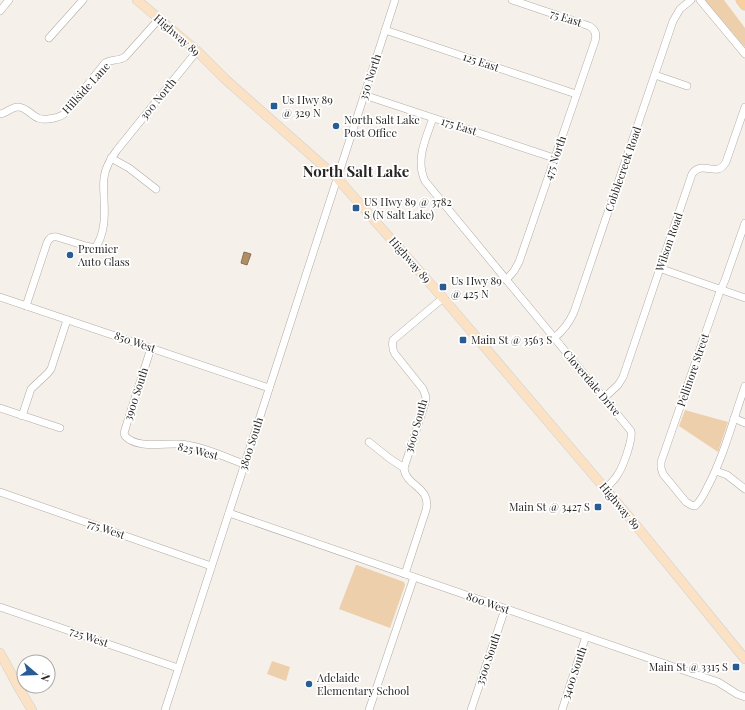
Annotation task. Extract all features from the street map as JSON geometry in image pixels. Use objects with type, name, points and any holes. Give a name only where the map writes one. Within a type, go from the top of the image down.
[{"type":"highway","points":[[741,0],[745,5]]},
{"type":"main road","name":"Highway 89","points":[[137,0],[337,178],[443,298],[630,518],[745,659]]},
{"type":"main road","points":[[0,653],[32,710]]},
{"type":"street","points":[[0,11],[9,0]]},
{"type":"street","points":[[49,38],[83,0]]},
{"type":"street","name":"350 North","points":[[337,178],[395,0]]},
{"type":"street","name":"75 East","points":[[512,0],[592,27],[595,32]]},
{"type":"street","name":"Cobblecreek Road","points":[[554,338],[564,329],[574,312],[675,16],[683,6],[691,0]]},
{"type":"street","points":[[700,0],[745,54]]},
{"type":"street","name":"Hillside Lane","points":[[0,114],[19,107],[24,108],[37,118],[41,119],[62,116],[106,63],[110,60],[125,57],[159,19]]},
{"type":"street","name":"125 East","points":[[385,30],[576,94]]},
{"type":"street","name":"475 North","points":[[506,280],[514,271],[519,262],[595,41],[595,32]]},
{"type":"street","name":"300 North","points":[[26,306],[50,238],[57,237],[95,248],[102,234],[104,224],[104,176],[111,158],[197,52]]},
{"type":"street","points":[[655,75],[687,86]]},
{"type":"street","name":"175 East","points":[[364,95],[554,158]]},
{"type":"street","name":"Wilson Road","points":[[604,398],[618,385],[621,380],[692,174],[698,168],[702,167],[715,170],[724,166],[745,107]]},
{"type":"street","name":"Cloverdale Drive","points":[[433,118],[421,154],[423,177],[429,187],[629,427],[632,433],[631,441],[619,472],[614,480],[605,489]]},
{"type":"street","points":[[111,158],[129,168],[156,189]]},
{"type":"street","name":"3800 South","points":[[165,710],[337,178]]},
{"type":"street","name":"Pellinore Street","points":[[716,471],[702,498],[696,506],[686,502],[663,474],[660,465],[745,222]]},
{"type":"street","points":[[660,268],[745,298]]},
{"type":"street","name":"850 West","points":[[0,297],[269,388]]},
{"type":"street","name":"3600 South","points":[[405,574],[428,503],[426,497],[405,475],[404,468],[426,403],[426,397],[423,389],[393,352],[392,347],[393,340],[443,298]]},
{"type":"street","points":[[22,416],[31,389],[51,369],[67,320]]},
{"type":"street","name":"3900 South","points":[[128,439],[124,433],[151,348]]},
{"type":"street","points":[[745,386],[716,471],[727,476],[745,489]]},
{"type":"street","points":[[0,408],[60,428]]},
{"type":"street","points":[[734,418],[745,422]]},
{"type":"street","name":"825 West","points":[[128,439],[142,444],[185,445],[244,464]]},
{"type":"street","name":"3600 South","points":[[369,442],[404,468]]},
{"type":"street","name":"775 West","points":[[0,492],[211,566]]},
{"type":"street","name":"800 West","points":[[228,513],[708,678],[745,697]]},
{"type":"street","points":[[369,710],[414,577]]},
{"type":"street","name":"725 West","points":[[0,607],[178,668]]},
{"type":"street","name":"3500 South","points":[[471,710],[505,608]]},
{"type":"street","name":"3400 South","points":[[562,710],[586,636]]},
{"type":"shaded area","points":[[705,0],[724,0],[745,28],[745,47],[743,45]]},
{"type":"shaded area","points":[[244,252],[251,254],[247,265],[241,263]]},
{"type":"shaded area","points":[[685,410],[728,422],[718,452],[679,426]]},
{"type":"shaded area","points":[[356,565],[404,582],[405,585],[390,628],[339,609]]},
{"type":"shaded area","points":[[272,661],[290,667],[286,681],[267,674]]},
{"type":"place","name":"Us Hwy 89 @ 329 N","points":[[274,106]]},
{"type":"place","name":"North Salt Lake Post Office","points":[[336,126]]},
{"type":"place","name":"US Hwy 89 @ 3782 S (N Salt Lake)","points":[[356,208]]},
{"type":"place","name":"Premier Auto Glass","points":[[70,255]]},
{"type":"place","name":"Us Hwy 89 @ 425 N","points":[[443,287]]},
{"type":"place","name":"Main St @ 3563 S","points":[[463,340]]},
{"type":"place","name":"Main St @ 3427 S","points":[[598,507]]},
{"type":"place","name":"Main St @ 3315 S","points":[[736,667]]},
{"type":"place","name":"Adelaide Elementary School","points":[[309,684]]},
{"type":"district","name":"North Salt Lake","points":[[356,172]]}]
